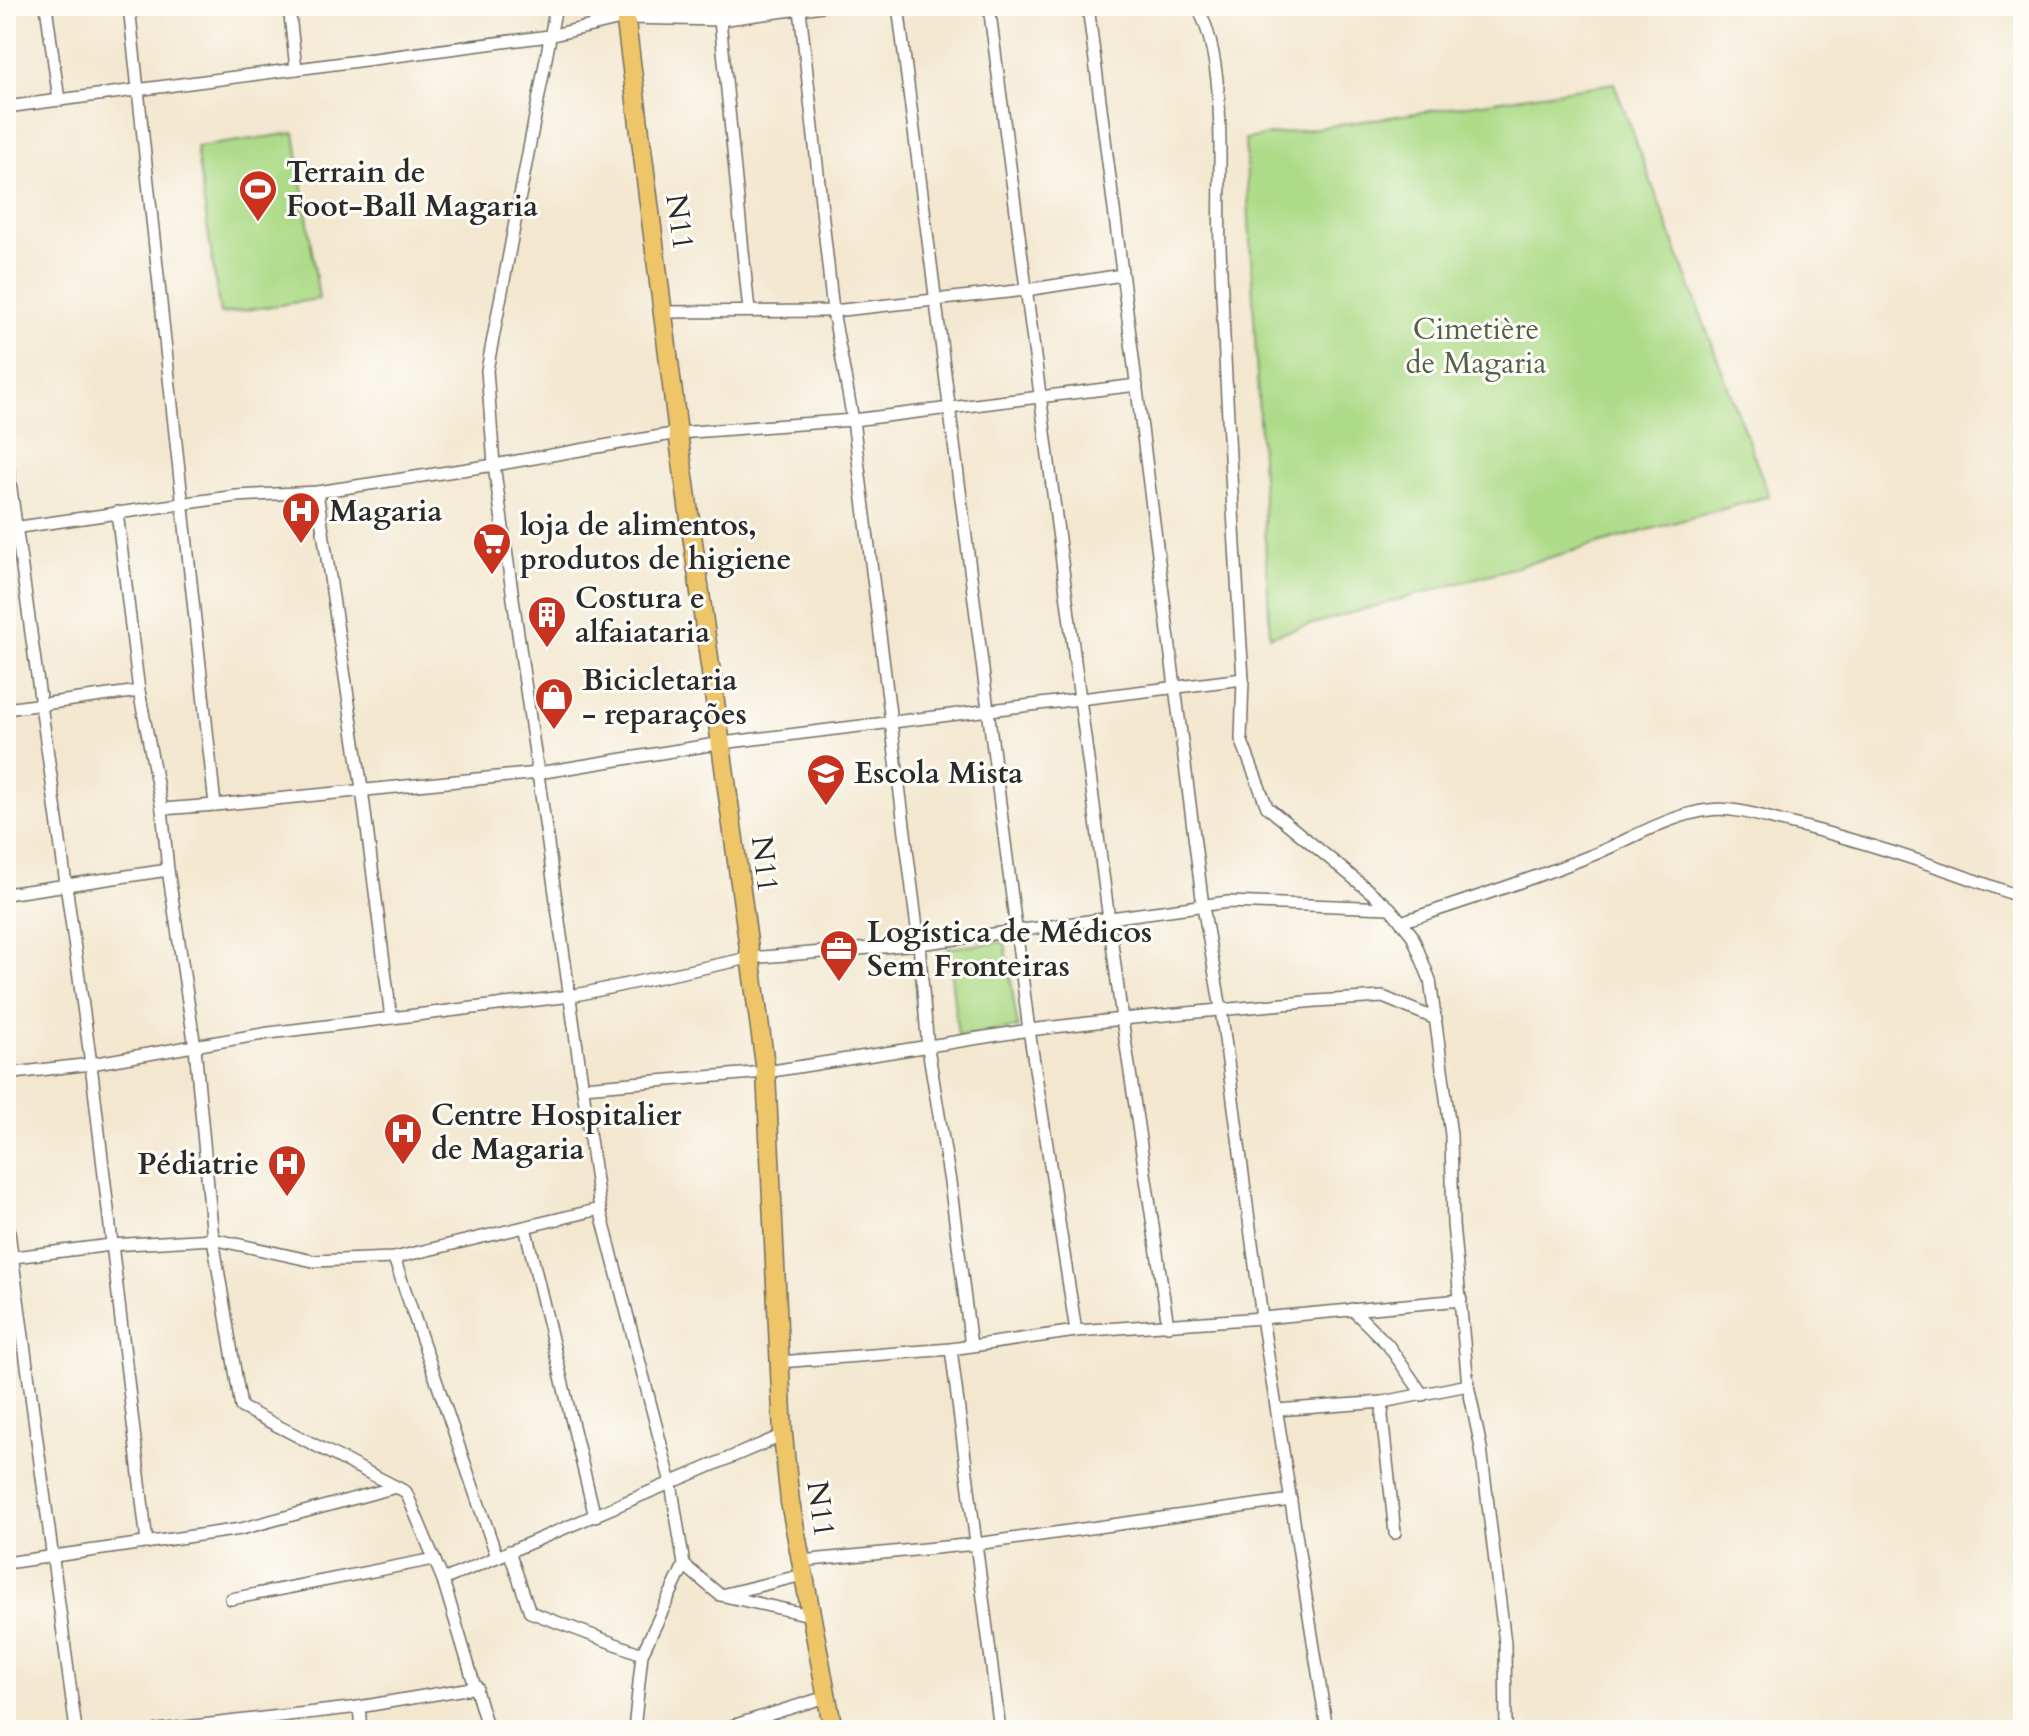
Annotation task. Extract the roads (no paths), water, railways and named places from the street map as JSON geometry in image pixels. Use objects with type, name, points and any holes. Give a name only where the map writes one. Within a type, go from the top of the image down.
[{"type":"main road","name":"N11","points":[[624,12],[766,1072],[783,1435],[802,1568],[833,1730]]},
{"type":"street","points":[[46,6],[59,100]]},
{"type":"street","points":[[129,6],[215,805]]},
{"type":"street","points":[[289,6],[296,69]]},
{"type":"street","points":[[556,6],[487,370],[494,465],[600,1209],[671,1483],[684,1565],[642,1654],[634,1730]]},
{"type":"street","points":[[6,107],[549,36],[624,12],[720,20],[822,6]]},
{"type":"street","points":[[898,6],[1029,1030],[1076,1331]]},
{"type":"street","points":[[989,6],[1122,1019],[1168,1326]]},
{"type":"street","points":[[1088,6],[1203,906],[1221,1009],[1262,1318],[1327,1730]]},
{"type":"street","points":[[1197,6],[1213,58],[1218,119],[1223,313],[1243,679],[1241,739],[1267,807],[1390,908],[1412,935],[1430,980],[1451,1135],[1453,1224],[1468,1385],[1481,1448],[1505,1643],[1506,1730]]},
{"type":"street","points":[[800,9],[833,311],[853,420],[919,944],[928,1048],[950,1182],[971,1346]]},
{"type":"street","points":[[720,20],[749,311]]},
{"type":"street","points":[[664,312],[833,311],[1026,290],[1122,275]]},
{"type":"street","points":[[11,528],[236,496],[317,492],[678,433],[853,420],[1137,385]]},
{"type":"street","points":[[6,453],[11,528],[40,705],[91,1064],[147,1543]]},
{"type":"street","points":[[317,492],[362,789],[391,1018]]},
{"type":"street","points":[[117,512],[139,691],[162,809],[168,870],[195,1047],[213,1239],[241,1407],[406,1492],[443,1580],[488,1730]]},
{"type":"street","points":[[162,809],[538,773],[722,743],[1243,679]]},
{"type":"street","points":[[6,709],[139,691]]},
{"type":"street","points":[[1401,922],[1515,885],[1669,822],[1712,809],[1734,810],[1807,827],[1939,866],[2023,898]]},
{"type":"street","points":[[6,894],[168,870]]},
{"type":"street","points":[[6,1074],[91,1064],[269,1033],[571,996],[749,958],[919,944],[1228,902],[1390,908]]},
{"type":"street","points":[[583,1087],[766,1072],[1029,1030],[1221,1009],[1383,997],[1436,1019]]},
{"type":"street","points":[[9,1258],[111,1245],[213,1239],[313,1261],[394,1258],[600,1209]]},
{"type":"street","points":[[6,1210],[9,1258],[76,1730]]},
{"type":"street","points":[[525,1227],[595,1517]]},
{"type":"street","points":[[394,1258],[497,1557]]},
{"type":"street","points":[[779,1362],[951,1349],[1076,1331],[1168,1326],[1461,1300]]},
{"type":"street","points":[[1352,1309],[1388,1345],[1423,1395]]},
{"type":"street","points":[[951,1349],[1000,1730]]},
{"type":"street","points":[[1277,1410],[1383,1402],[1468,1385]]},
{"type":"street","points":[[1383,1402],[1395,1533]]},
{"type":"street","points":[[443,1580],[783,1435]]},
{"type":"street","points":[[6,1563],[241,1529],[396,1487]]},
{"type":"street","points":[[720,1595],[802,1568],[1291,1500]]},
{"type":"street","points":[[509,1551],[530,1612],[642,1654]]},
{"type":"street","points":[[231,1599],[434,1559]]},
{"type":"street","points":[[684,1565],[720,1595],[810,1615]]},
{"type":"street","points":[[158,1730],[359,1707],[477,1687]]},
{"type":"street","points":[[719,1730],[826,1697]]},
{"type":"street","points":[[359,1707],[361,1730]]},
{"type":"place","name":"Terrain de Foot-Ball Magaria","points":[[258,223]]},
{"type":"place","name":"Magaria","points":[[301,545]]},
{"type":"place","name":"loja de alimentos, produtos de higiene","points":[[492,576]]},
{"type":"place","name":"Costura e alfaiataria","points":[[547,649]]},
{"type":"place","name":"Bicicletaria - reparações","points":[[554,731]]},
{"type":"place","name":"Escola Mista","points":[[826,807]]},
{"type":"place","name":"Logística de Médicos Sem Fronteiras","points":[[839,983]]},
{"type":"place","name":"Centre Hospitalier de Magaria","points":[[403,1166]]},
{"type":"place","name":"Pédiatrie","points":[[287,1198]]},
{"type":"park label","name":"Cimetière de Magaria","points":[[1476,346]]}]
